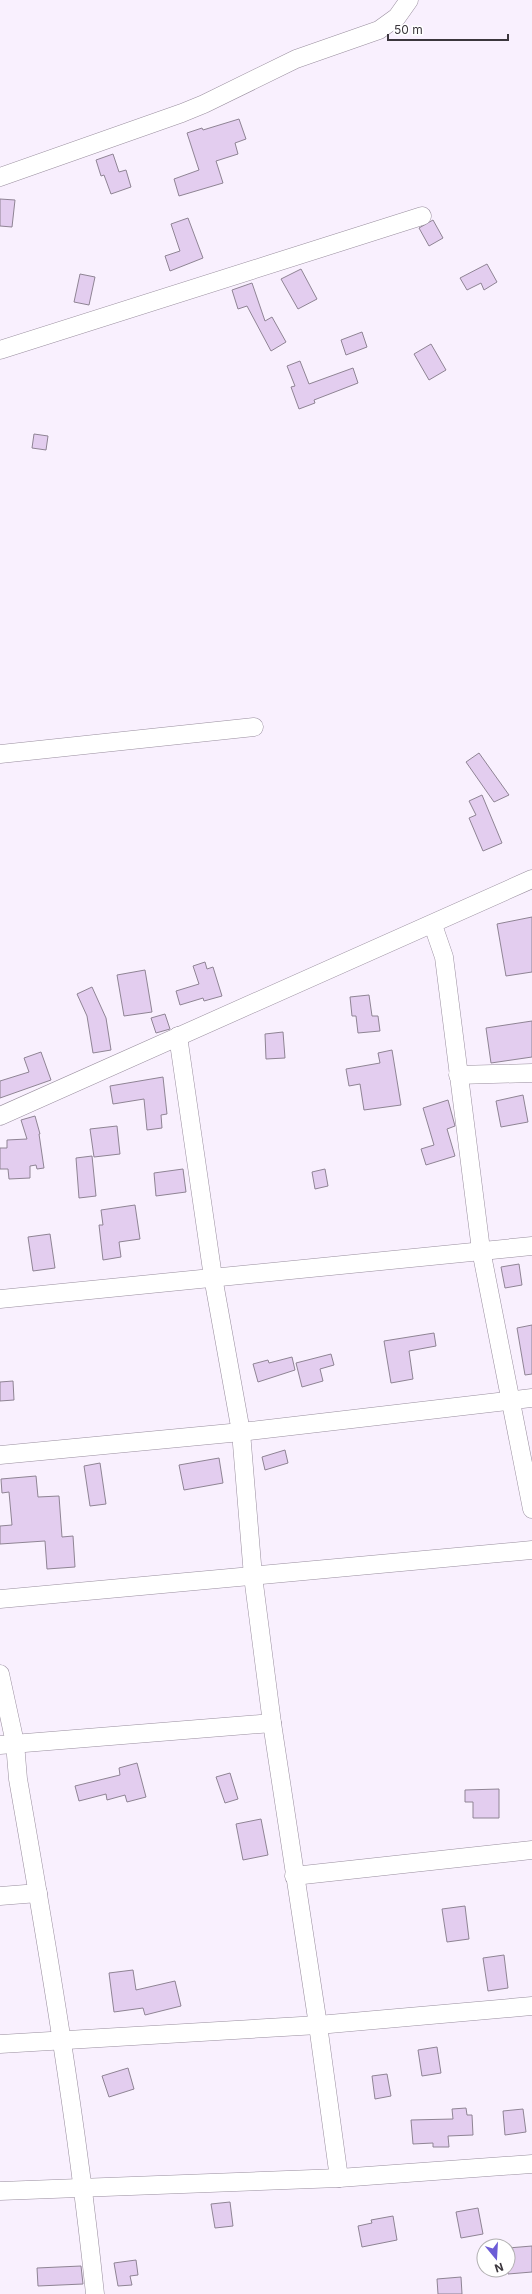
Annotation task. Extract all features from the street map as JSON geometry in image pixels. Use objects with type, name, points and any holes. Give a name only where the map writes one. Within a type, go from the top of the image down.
[{"type":"street","points":[[0,176],[196,107],[296,59],[379,30],[397,17],[409,0]]},
{"type":"street","points":[[0,350],[422,216]]},
{"type":"street","points":[[0,754],[254,727]]},
{"type":"street","points":[[0,1116],[178,1036],[433,925],[532,879]]},
{"type":"street","points":[[433,925],[444,957],[480,1250],[509,1401],[532,1509]]},
{"type":"street","points":[[178,1036],[213,1278],[241,1432],[253,1576],[272,1724],[294,1876],[318,2024],[339,2178]]},
{"type":"street","points":[[458,1075],[532,1072]]},
{"type":"street","points":[[0,1299],[532,1246]]},
{"type":"street","points":[[0,1455],[241,1432],[532,1398]]},
{"type":"street","points":[[0,1599],[532,1550]]},
{"type":"street","points":[[0,1674],[7,1744],[18,1779],[63,2040],[84,2186],[95,2294]]},
{"type":"street","points":[[7,1744],[272,1724]]},
{"type":"street","points":[[294,1876],[532,1850]]},
{"type":"street","points":[[0,1896],[38,1894]]},
{"type":"street","points":[[0,2044],[318,2024],[532,2006]]},
{"type":"street","points":[[0,2191],[84,2186],[339,2178],[532,2164]]},
{"type":"building","points":[[239,119],[246,139],[235,143],[238,154],[216,161],[223,183],[179,196],[174,179],[199,170],[187,133],[202,128],[203,130]]},
{"type":"building","points":[[113,154],[119,172],[126,170],[131,187],[111,194],[104,175],[101,176],[96,160]]},
{"type":"building","points":[[0,199],[15,200],[12,227],[0,226]]},
{"type":"building","points":[[188,218],[203,258],[170,271],[165,256],[180,251],[171,224]]},
{"type":"building","points":[[433,220],[443,238],[429,246],[419,228]]},
{"type":"building","points":[[487,264],[497,282],[484,290],[481,283],[467,290],[460,278]]},
{"type":"building","points":[[301,269],[317,299],[298,309],[281,279]]},
{"type":"building","points":[[80,274],[95,277],[89,305],[74,302]]},
{"type":"building","points":[[252,283],[265,321],[272,317],[286,342],[271,351],[247,306],[238,309],[232,290]]},
{"type":"building","points":[[362,332],[367,347],[346,355],[341,340]]},
{"type":"building","points":[[431,344],[446,370],[429,380],[414,354]]},
{"type":"building","points":[[300,361],[309,384],[353,368],[358,383],[314,400],[315,403],[299,409],[291,387],[295,386],[287,366]]},
{"type":"building","points":[[34,434],[48,436],[46,450],[32,448]]},
{"type":"building","points":[[479,753],[509,795],[494,802],[466,762]]},
{"type":"building","points":[[482,795],[502,843],[483,851],[469,818],[476,815],[469,801]]},
{"type":"building","points":[[532,917],[532,972],[506,976],[497,924]]},
{"type":"building","points":[[205,962],[207,969],[213,967],[222,996],[204,1001],[203,998],[180,1005],[176,991],[199,984],[193,966]]},
{"type":"building","points":[[145,970],[152,1012],[124,1016],[117,975]]},
{"type":"building","points":[[92,987],[106,1018],[111,1050],[93,1053],[87,1016],[77,994]]},
{"type":"building","points":[[369,995],[372,1016],[378,1016],[380,1031],[358,1033],[356,1016],[352,1016],[350,997]]},
{"type":"building","points":[[165,1014],[170,1029],[156,1033],[151,1018]]},
{"type":"building","points":[[532,1021],[532,1057],[491,1063],[486,1028]]},
{"type":"building","points":[[283,1032],[285,1058],[266,1059],[265,1034]]},
{"type":"building","points":[[392,1050],[401,1105],[364,1110],[360,1084],[349,1086],[346,1069],[380,1063],[378,1053]]},
{"type":"building","points":[[41,1052],[51,1080],[0,1098],[0,1081],[29,1072],[24,1058]]},
{"type":"building","points":[[163,1077],[167,1114],[161,1115],[162,1128],[147,1130],[144,1099],[113,1104],[110,1086]]},
{"type":"building","points":[[523,1095],[528,1122],[501,1127],[496,1101]]},
{"type":"building","points":[[448,1100],[455,1126],[447,1129],[455,1156],[426,1165],[421,1149],[434,1145],[423,1108]]},
{"type":"building","points":[[35,1116],[40,1134],[44,1168],[37,1169],[36,1165],[30,1166],[30,1178],[9,1179],[8,1169],[0,1169],[0,1148],[7,1148],[7,1140],[27,1139],[21,1120]]},
{"type":"building","points":[[117,1126],[120,1154],[94,1157],[90,1129]]},
{"type":"building","points":[[92,1156],[96,1196],[79,1198],[76,1158]]},
{"type":"building","points":[[183,1169],[186,1192],[156,1196],[154,1173]]},
{"type":"building","points":[[325,1169],[328,1186],[315,1189],[312,1172]]},
{"type":"building","points":[[135,1205],[140,1239],[119,1242],[121,1257],[103,1260],[99,1225],[103,1225],[101,1210]]},
{"type":"building","points":[[50,1234],[55,1268],[33,1271],[28,1237]]},
{"type":"building","points":[[519,1264],[522,1285],[505,1288],[501,1267]]},
{"type":"building","points":[[532,1325],[532,1374],[525,1375],[517,1328]]},
{"type":"building","points":[[434,1333],[436,1346],[409,1351],[413,1379],[391,1383],[384,1341]]},
{"type":"building","points":[[331,1354],[334,1365],[320,1369],[323,1381],[302,1387],[296,1363]]},
{"type":"building","points":[[292,1357],[295,1370],[258,1382],[253,1364],[268,1360],[269,1363]]},
{"type":"building","points":[[13,1381],[14,1400],[0,1401],[0,1382]]},
{"type":"building","points":[[285,1450],[288,1463],[265,1470],[262,1457]]},
{"type":"building","points":[[219,1458],[223,1483],[184,1490],[179,1465]]},
{"type":"building","points":[[100,1463],[106,1504],[90,1506],[84,1466]]},
{"type":"building","points":[[36,1476],[38,1497],[59,1496],[62,1537],[73,1536],[75,1567],[47,1569],[45,1541],[0,1544],[0,1526],[12,1525],[9,1492],[2,1493],[1,1479]]},
{"type":"building","points":[[137,1763],[146,1797],[127,1802],[125,1795],[107,1800],[106,1794],[79,1801],[75,1786],[120,1775],[119,1768]]},
{"type":"building","points":[[230,1773],[238,1799],[225,1803],[216,1777]]},
{"type":"building","points":[[499,1789],[499,1818],[473,1818],[473,1802],[465,1802],[465,1790]]},
{"type":"building","points":[[261,1819],[268,1855],[243,1860],[236,1824]]},
{"type":"building","points":[[465,1906],[469,1939],[447,1942],[442,1909]]},
{"type":"building","points":[[504,1955],[508,1988],[488,1991],[483,1958]]},
{"type":"building","points":[[133,1970],[136,1990],[175,1981],[181,2006],[145,2015],[143,2008],[114,2012],[109,1973]]},
{"type":"building","points":[[437,2047],[441,2073],[422,2076],[418,2050]]},
{"type":"building","points":[[128,2068],[134,2089],[109,2097],[102,2076]]},
{"type":"building","points":[[387,2074],[391,2096],[375,2099],[372,2076]]},
{"type":"building","points":[[466,2108],[467,2115],[472,2115],[473,2135],[448,2136],[449,2147],[433,2147],[433,2143],[413,2144],[411,2120],[453,2119],[452,2109]]},
{"type":"building","points":[[523,2109],[526,2132],[505,2135],[503,2111]]},
{"type":"building","points":[[230,2202],[233,2226],[215,2228],[211,2204]]},
{"type":"building","points":[[478,2208],[483,2234],[461,2238],[456,2212]]},
{"type":"building","points":[[393,2216],[397,2240],[362,2247],[358,2226],[372,2223],[371,2220]]},
{"type":"building","points":[[532,2246],[532,2272],[516,2273],[516,2247]]},
{"type":"building","points":[[136,2260],[138,2275],[130,2276],[132,2285],[118,2286],[114,2263]]},
{"type":"building","points":[[81,2266],[83,2284],[38,2286],[37,2268]]},
{"type":"building","points":[[461,2277],[462,2294],[438,2294],[437,2279]]}]
